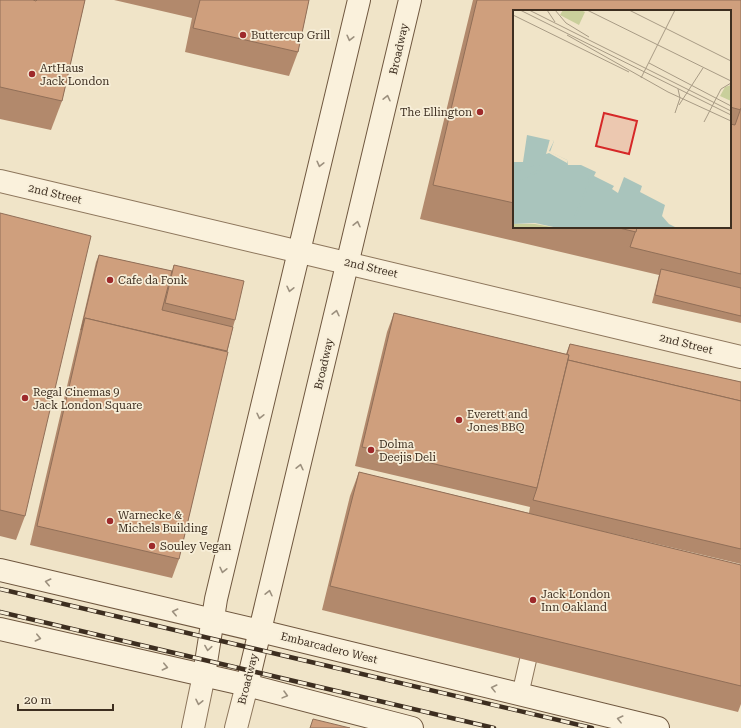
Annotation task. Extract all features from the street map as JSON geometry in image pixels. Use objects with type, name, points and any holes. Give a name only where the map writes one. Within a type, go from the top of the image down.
[{"type":"street","points":[[193,728],[204,675],[218,592],[359,0]]},
{"type":"street","name":"Broadway","points":[[236,728],[248,685],[410,0]]},
{"type":"street","name":"2nd Street","points":[[0,181],[299,252],[348,262],[741,357]]},
{"type":"street","name":"Embarcadero West","points":[[0,570],[260,631],[658,728]]},
{"type":"street","points":[[0,629],[248,685],[412,728]]},
{"type":"lane","points":[[520,695],[528,660]]},
{"type":"building","name":"ArtHaus Jack London","points":[[0,0],[85,0],[62,101],[0,87]]},
{"type":"building","points":[[200,0],[309,0],[298,52],[193,28]]},
{"type":"building","name":"The Ellington","points":[[477,0],[741,0],[741,110],[731,107],[731,10],[513,10],[513,203],[433,185]]},
{"type":"building","points":[[741,108],[741,274],[630,247],[637,228],[731,228],[731,124],[735,125]]},
{"type":"building","name":"Regal Cinemas 9 Jack London Square","points":[[0,213],[91,236],[25,516],[0,510]]},
{"type":"building","points":[[619,228],[637,228],[636,232]]},
{"type":"building","points":[[99,255],[172,271],[162,310],[233,327],[227,351],[85,318],[81,330]]},
{"type":"building","points":[[174,265],[244,281],[235,320],[165,303]]},
{"type":"building","points":[[661,269],[741,288],[741,316],[655,295]]},
{"type":"building","name":"Everett and Jones BBQ","points":[[394,313],[569,355],[537,488],[362,447]]},
{"type":"building","points":[[85,318],[228,352],[179,559],[37,526]]},
{"type":"building","points":[[570,344],[741,382],[741,401],[568,360],[569,355],[567,354]]},
{"type":"building","points":[[568,360],[741,401],[741,549],[533,500]]},
{"type":"building","name":"Jack London Inn Oakland","points":[[359,472],[741,565],[741,686],[330,586]]},
{"type":"building","points":[[313,719],[350,728],[310,728]]},
{"type":"railway","points":[[0,589],[592,728]]},
{"type":"railway","points":[[0,612],[494,728]]},
{"type":"place","name":"Buttercup Grill","points":[[243,35]]},
{"type":"place","name":"ArtHaus Jack London","points":[[32,74]]},
{"type":"place","name":"The Ellington","points":[[480,112]]},
{"type":"place","name":"Cafe da Fonk","points":[[110,280]]},
{"type":"place","name":"Regal Cinemas 9 Jack London Square","points":[[25,398]]},
{"type":"place","name":"Everett and Jones BBQ","points":[[459,420]]},
{"type":"place","name":"Dolma Deejis Deli","points":[[371,450]]},
{"type":"place","name":"Warnecke & Michels Building","points":[[110,521]]},
{"type":"place","name":"Souley Vegan","points":[[152,546]]},
{"type":"place","name":"Jack London Inn Oakland","points":[[533,600]]}]
